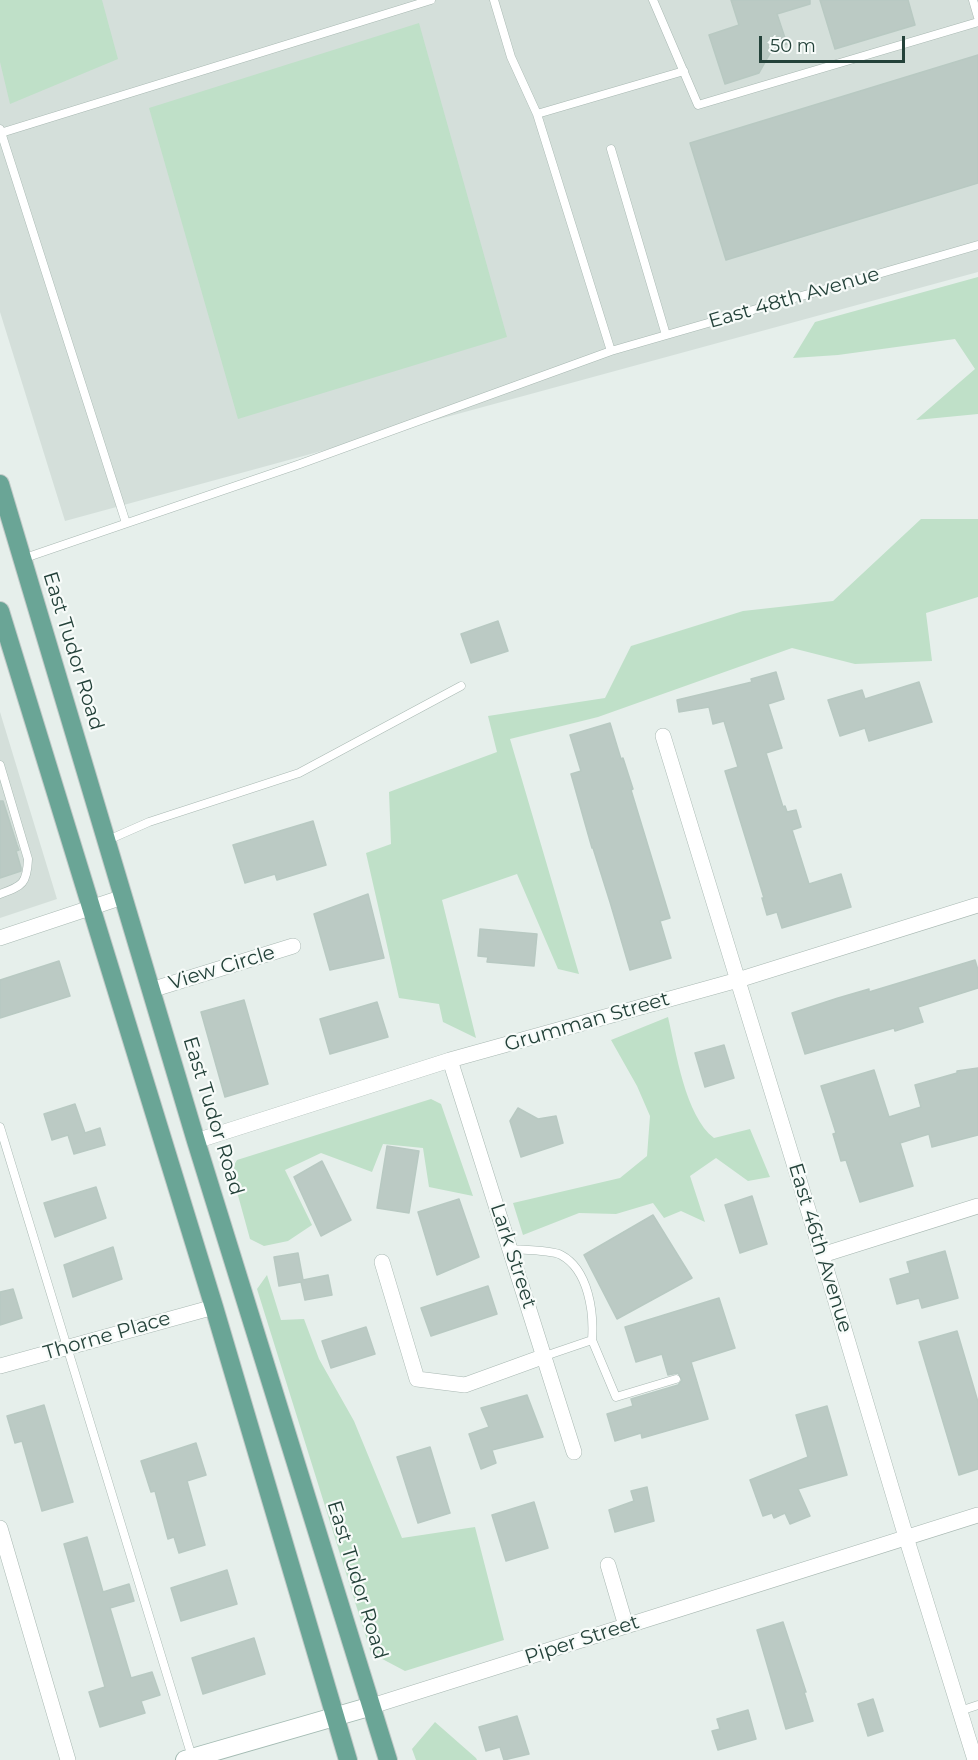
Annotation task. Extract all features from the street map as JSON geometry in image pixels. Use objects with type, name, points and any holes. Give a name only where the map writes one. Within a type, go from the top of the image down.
[{"type":"main road","name":"East Tudor Road","points":[[0,484],[196,1141],[388,1760]]},
{"type":"main road","points":[[0,611],[214,1306],[348,1760]]},
{"type":"street","name":"East 46th Avenue","points":[[663,736],[906,1537],[960,1711],[974,1742],[975,1760]]},
{"type":"street","points":[[0,938],[123,897]]},
{"type":"street","name":"Grumman Street","points":[[196,1141],[450,1060],[738,980],[978,905]]},
{"type":"street","name":"View Circle","points":[[152,990],[293,946]]},
{"type":"street","name":"Lark Street","points":[[450,1060],[574,1452]]},
{"type":"street","points":[[822,1255],[978,1206]]},
{"type":"street","points":[[382,1262],[417,1379],[465,1385],[545,1356]]},
{"type":"street","name":"Thorne Place","points":[[0,1366],[214,1306]]},
{"type":"street","name":"Piper Street","points":[[188,1759],[335,1718],[978,1515]]},
{"type":"street","points":[[0,1528],[68,1760]]},
{"type":"street","points":[[608,1565],[626,1626]]},
{"type":"lane","points":[[126,522],[1,130],[431,0]]},
{"type":"lane","points":[[494,0],[511,57],[537,114],[610,351]]},
{"type":"lane","points":[[653,0],[698,105],[978,22]]},
{"type":"lane","points":[[973,0],[978,16]]},
{"type":"lane","points":[[537,114],[684,71]]},
{"type":"lane","points":[[611,149],[666,335]]},
{"type":"lane","name":"East 48th Avenue","points":[[22,559],[311,460],[610,351],[978,245]]},
{"type":"lane","points":[[106,840],[149,822],[299,773],[461,686]]},
{"type":"lane","points":[[0,765],[28,859],[24,882],[17,888],[0,894]]},
{"type":"lane","points":[[0,1127],[68,1347],[188,1759]]},
{"type":"lane","points":[[510,1249],[560,1254],[580,1275],[590,1301],[592,1340],[616,1397],[676,1379]]},
{"type":"lane","points":[[545,1356],[592,1340]]},
{"type":"lane","points":[[960,1711],[978,1705]]},
{"type":"shaded area","points":[[0,0],[978,0],[978,272],[65,521],[0,312]]},
{"type":"shaded area","points":[[0,712],[57,899],[0,918]]},
{"type":"green space","points":[[0,0],[102,0],[118,59],[10,104],[0,62]]},
{"type":"green space","points":[[419,23],[507,337],[238,419],[149,108]]},
{"type":"green space","points":[[978,277],[978,414],[916,420],[975,369],[955,339],[838,355],[793,358],[815,322]]},
{"type":"green space","points":[[921,519],[978,519],[978,597],[926,613],[932,661],[855,664],[792,648],[598,717],[510,739],[579,974],[558,969],[517,874],[442,900],[476,1038],[443,1022],[439,1004],[399,998],[366,853],[391,844],[389,792],[497,752],[488,716],[605,698],[631,646],[743,611],[833,601]]},
{"type":"green space","points":[[668,1017],[683,1082],[696,1115],[704,1128],[714,1138],[750,1129],[770,1177],[748,1181],[716,1158],[690,1176],[705,1222],[681,1211],[664,1218],[653,1203],[616,1214],[579,1213],[523,1235],[513,1203],[620,1178],[647,1156],[650,1116],[637,1086],[611,1040]]},
{"type":"green space","points":[[431,1099],[441,1104],[473,1196],[429,1187],[423,1148],[383,1144],[372,1172],[321,1153],[285,1170],[312,1225],[288,1241],[264,1246],[250,1239],[231,1170],[237,1160]]},
{"type":"green space","points":[[267,1275],[281,1320],[304,1319],[319,1359],[354,1421],[402,1538],[475,1527],[504,1640],[405,1671],[371,1653],[257,1289]]},
{"type":"green space","points":[[435,1722],[477,1760],[416,1760],[412,1749]]},
{"type":"building","points":[[731,0],[810,0],[810,4],[777,14],[787,44],[773,48],[759,73],[725,84],[709,35],[739,25]]},
{"type":"building","points":[[820,0],[908,0],[915,25],[835,49]]},
{"type":"building","points":[[978,55],[978,183],[726,260],[690,143]]},
{"type":"building","points":[[498,621],[508,651],[471,663],[461,634]]},
{"type":"building","points":[[776,672],[784,699],[768,704],[782,748],[766,753],[783,807],[785,806],[787,812],[796,810],[801,827],[792,830],[809,884],[841,874],[851,907],[782,928],[777,912],[767,915],[762,898],[764,898],[725,771],[738,767],[724,721],[713,724],[709,707],[679,712],[677,700],[752,682],[751,679]]},
{"type":"building","points":[[919,682],[932,722],[869,741],[865,728],[840,736],[828,700],[862,690],[865,699]]},
{"type":"building","points":[[610,723],[633,789],[631,790],[670,918],[660,921],[671,958],[630,970],[571,774],[581,771],[570,735]]},
{"type":"building","points":[[0,801],[3,801],[19,850],[16,851],[21,871],[0,878]]},
{"type":"building","points":[[313,821],[326,865],[277,880],[275,874],[245,883],[233,845]]},
{"type":"building","points":[[368,894],[384,958],[330,970],[314,914]]},
{"type":"building","points":[[480,929],[537,934],[534,966],[487,962],[488,957],[478,956]]},
{"type":"building","points":[[975,960],[978,970],[978,988],[918,1007],[923,1022],[805,1054],[792,1013]]},
{"type":"building","points":[[59,961],[70,996],[0,1018],[0,980]]},
{"type":"building","points":[[244,1000],[268,1084],[225,1097],[201,1012]]},
{"type":"building","points":[[377,1002],[388,1037],[330,1054],[320,1019]]},
{"type":"building","points":[[724,1045],[734,1078],[705,1087],[695,1053]]},
{"type":"building","points":[[978,1068],[978,1135],[932,1147],[929,1134],[900,1143],[913,1186],[860,1202],[846,1160],[841,1161],[833,1134],[836,1133],[821,1086],[874,1070],[889,1117],[921,1107],[915,1085],[957,1073],[957,1071]]},
{"type":"building","points":[[75,1104],[85,1133],[100,1128],[105,1145],[74,1154],[68,1135],[52,1140],[44,1114]]},
{"type":"building","points":[[518,1108],[538,1119],[556,1116],[563,1143],[521,1157],[510,1121]]},
{"type":"building","points":[[387,1146],[419,1151],[409,1213],[377,1208]]},
{"type":"building","points":[[322,1161],[351,1220],[321,1236],[294,1177]]},
{"type":"building","points":[[96,1187],[106,1218],[55,1237],[44,1203]]},
{"type":"building","points":[[752,1196],[767,1244],[740,1253],[725,1205]]},
{"type":"building","points":[[459,1199],[479,1257],[437,1275],[418,1212]]},
{"type":"building","points":[[653,1215],[692,1278],[617,1319],[584,1255]]},
{"type":"building","points":[[113,1247],[122,1279],[73,1297],[64,1265]]},
{"type":"building","points":[[945,1251],[958,1298],[922,1308],[919,1298],[897,1304],[890,1279],[910,1273],[907,1262]]},
{"type":"building","points":[[298,1253],[303,1280],[328,1275],[332,1295],[305,1300],[301,1282],[279,1286],[274,1257]]},
{"type":"building","points":[[488,1286],[497,1314],[431,1336],[421,1308]]},
{"type":"building","points":[[13,1289],[22,1318],[0,1325],[0,1292]]},
{"type":"building","points":[[719,1298],[735,1348],[691,1362],[708,1419],[642,1438],[641,1433],[615,1441],[607,1414],[633,1406],[631,1399],[678,1385],[682,1380],[678,1373],[668,1375],[662,1354],[636,1362],[625,1327]]},
{"type":"building","points":[[366,1327],[375,1354],[331,1368],[322,1341]]},
{"type":"building","points":[[957,1331],[978,1402],[978,1469],[959,1475],[919,1342]]},
{"type":"building","points":[[527,1395],[543,1437],[492,1450],[496,1463],[481,1469],[469,1434],[489,1427],[481,1408]]},
{"type":"building","points":[[44,1405],[73,1502],[42,1511],[22,1441],[15,1443],[7,1416]]},
{"type":"building","points":[[827,1406],[847,1475],[798,1489],[810,1516],[790,1524],[785,1513],[774,1518],[772,1513],[763,1516],[750,1480],[808,1457],[796,1415]]},
{"type":"building","points":[[196,1443],[206,1475],[187,1481],[205,1545],[179,1553],[174,1537],[168,1539],[155,1491],[151,1492],[141,1461]]},
{"type":"building","points":[[430,1447],[450,1513],[418,1523],[397,1457]]},
{"type":"building","points":[[647,1487],[654,1521],[615,1532],[609,1510],[634,1501],[631,1491]]},
{"type":"building","points":[[534,1502],[548,1548],[506,1561],[492,1515]]},
{"type":"building","points":[[87,1537],[103,1592],[129,1584],[134,1601],[110,1608],[131,1678],[152,1672],[160,1695],[141,1701],[145,1713],[100,1727],[89,1692],[105,1687],[64,1544]]},
{"type":"building","points":[[227,1570],[237,1604],[181,1621],[171,1588]]},
{"type":"building","points":[[783,1622],[813,1721],[786,1729],[757,1630]]},
{"type":"building","points":[[254,1638],[265,1674],[203,1694],[192,1658]]},
{"type":"building","points":[[873,1699],[883,1731],[868,1736],[858,1704]]},
{"type":"building","points":[[748,1710],[756,1739],[718,1750],[712,1731],[720,1729],[717,1719]]},
{"type":"building","points":[[517,1716],[529,1754],[504,1760],[500,1747],[486,1751],[479,1727]]}]
